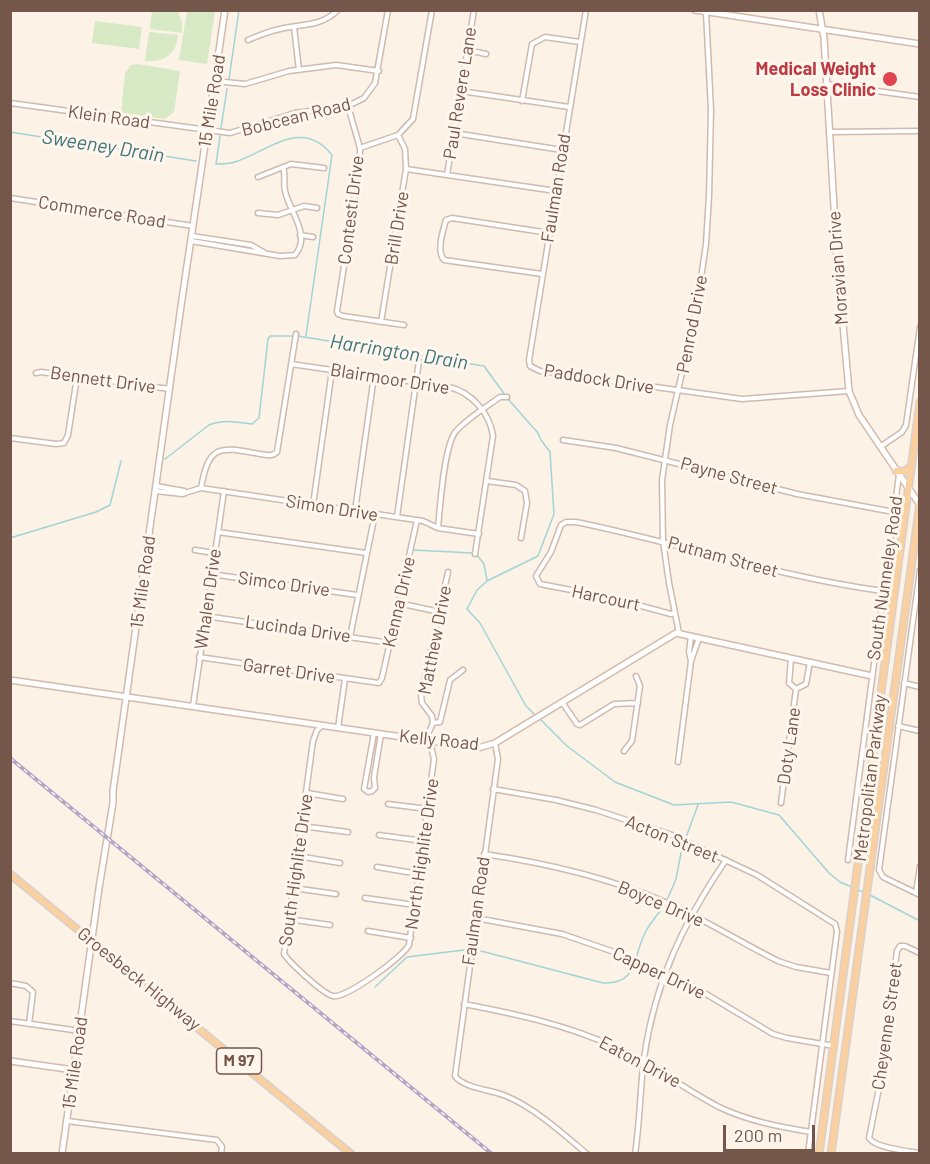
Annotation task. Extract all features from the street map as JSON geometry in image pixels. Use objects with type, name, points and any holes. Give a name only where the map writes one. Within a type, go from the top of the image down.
[{"type":"main road","name":"Metropolitan Parkway","points":[[819,1154],[920,402]]},
{"type":"main road","points":[[898,473],[911,466]]},
{"type":"main road","name":"Metropolitan Parkway","points":[[831,1154],[918,526],[919,504]]},
{"type":"main road","points":[[896,573],[901,579],[909,580]]},
{"type":"main road","name":"Groesbeck Highway","points":[[10,874],[351,1154]]},
{"type":"main road","points":[[841,990],[848,990],[852,995]]},
{"type":"street","name":"15 Mile Road","points":[[62,1154],[225,10]]},
{"type":"street","points":[[248,40],[273,30],[324,21],[339,10]]},
{"type":"street","name":"Bobcean Road","points":[[207,130],[234,132],[295,113],[348,106],[360,101],[371,90],[379,71],[388,10]]},
{"type":"street","points":[[360,148],[398,135],[410,124],[414,114],[432,10]]},
{"type":"street","name":"Paul Revere Lane","points":[[447,175],[474,10]]},
{"type":"street","name":"Faulman Road","points":[[530,366],[542,274],[586,10]]},
{"type":"street","points":[[695,10],[920,44]]},
{"type":"street","name":"Moravian Drive","points":[[819,10],[823,30],[837,258],[849,391],[856,411],[919,504]]},
{"type":"street","name":"Penrod Drive","points":[[679,633],[663,541],[662,503],[664,459],[698,304],[709,205],[711,110],[706,12]]},
{"type":"street","points":[[294,27],[299,70]]},
{"type":"street","points":[[522,101],[532,44],[545,37],[580,42]]},
{"type":"street","points":[[467,50],[486,54]]},
{"type":"street","points":[[215,81],[245,84],[281,73],[342,65],[379,71]]},
{"type":"street","points":[[826,84],[920,97]]},
{"type":"street","points":[[461,92],[569,107]]},
{"type":"street","name":"Klein Road","points":[[10,103],[207,130]]},
{"type":"street","name":"Contesti Drive","points":[[348,106],[360,148],[359,171],[337,308],[338,314],[381,322]]},
{"type":"street","points":[[829,132],[920,131]]},
{"type":"street","points":[[454,133],[562,150]]},
{"type":"street","name":"Brill Drive","points":[[381,322],[406,169],[405,149],[398,135]]},
{"type":"street","points":[[258,177],[296,164],[324,168]]},
{"type":"street","points":[[191,238],[251,245],[265,254],[288,257],[295,255],[299,247],[300,235],[285,192],[283,167]]},
{"type":"street","points":[[406,169],[556,191]]},
{"type":"street","name":"Commerce Road","points":[[10,198],[193,226]]},
{"type":"street","points":[[258,213],[278,215],[304,206],[317,208]]},
{"type":"street","points":[[542,274],[441,259],[442,237],[445,223],[452,218],[549,233]]},
{"type":"street","points":[[300,235],[313,237]]},
{"type":"street","points":[[381,322],[404,325]]},
{"type":"street","points":[[880,447],[902,432],[906,425],[920,327]]},
{"type":"street","points":[[201,488],[207,463],[217,452],[229,449],[270,456],[277,452],[296,334]]},
{"type":"street","points":[[397,517],[419,361]]},
{"type":"street","name":"Blairmoor Drive","points":[[291,364],[462,391],[472,398],[482,410]]},
{"type":"street","name":"Paddock Drive","points":[[530,366],[540,371],[742,399],[849,391]]},
{"type":"street","points":[[313,505],[332,370]]},
{"type":"street","name":"Bennett Drive","points":[[36,373],[170,389]]},
{"type":"street","points":[[355,511],[374,376]]},
{"type":"street","points":[[10,438],[64,443],[68,435],[77,377]]},
{"type":"street","points":[[438,528],[450,441],[458,429],[482,410],[500,397],[507,398]]},
{"type":"street","points":[[475,554],[493,436],[490,424],[482,410]]},
{"type":"street","name":"Payne Street","points":[[563,440],[616,448],[797,494],[894,512]]},
{"type":"street","name":"South Nunneley Road","points":[[848,860],[898,473]]},
{"type":"street","points":[[487,481],[516,485],[525,491],[527,503],[521,538]]},
{"type":"street","name":"Simon Drive","points":[[156,488],[184,491],[185,493],[201,488],[224,491],[417,520],[438,528],[479,534]]},
{"type":"street","name":"Whalen Drive","points":[[193,706],[224,491]]},
{"type":"street","points":[[350,637],[375,514]]},
{"type":"street","name":"Kenna Drive","points":[[379,683],[417,520]]},
{"type":"street","name":"Putnam Street","points":[[538,582],[538,573],[551,552],[559,528],[563,523],[576,522],[663,541],[773,571],[818,581],[884,591]]},
{"type":"street","points":[[218,532],[366,553]]},
{"type":"street","points":[[195,550],[214,552]]},
{"type":"street","points":[[920,570],[879,866],[880,874],[918,894],[920,866]]},
{"type":"street","name":"Matthew Drive","points":[[429,741],[428,734],[433,723],[421,698],[448,572]]},
{"type":"street","name":"Simco Drive","points":[[211,574],[357,595]]},
{"type":"street","name":"Harcourt","points":[[538,582],[547,587],[675,613]]},
{"type":"street","points":[[398,603],[440,612]]},
{"type":"street","name":"Lucinda Drive","points":[[205,616],[390,642]]},
{"type":"street","points":[[679,633],[872,676]]},
{"type":"street","name":"Kelly Road","points":[[10,680],[478,748],[495,744],[670,635],[679,633]]},
{"type":"street","points":[[691,661],[689,652],[692,636]]},
{"type":"street","points":[[678,762],[691,661],[699,637]]},
{"type":"street","name":"Garret Drive","points":[[199,657],[379,683]]},
{"type":"street","name":"Doty Lane","points":[[791,658],[789,683],[796,689]]},
{"type":"street","name":"Doty Lane","points":[[796,689],[806,684],[810,662]]},
{"type":"street","points":[[433,723],[440,722],[450,680],[463,670]]},
{"type":"street","points":[[624,751],[632,741],[638,704],[640,686],[636,676]]},
{"type":"street","points":[[339,728],[345,679]]},
{"type":"street","points":[[904,683],[920,687]]},
{"type":"street","name":"Doty Lane","points":[[781,803],[796,689]]},
{"type":"street","points":[[562,702],[577,724],[614,704],[622,702],[638,704]]},
{"type":"street","name":"South Highlite Drive","points":[[323,725],[319,727],[313,741],[284,948],[285,957],[333,996]]},
{"type":"street","points":[[898,726],[920,731]]},
{"type":"street","points":[[374,733],[363,785],[368,792],[375,788],[374,777],[381,734]]},
{"type":"street","name":"North Highlite Drive","points":[[333,996],[347,993],[374,976],[408,949],[434,759],[434,751],[429,741]]},
{"type":"street","name":"Faulman Road","points":[[495,744],[498,759],[455,1068],[456,1079],[463,1084],[488,1089],[514,1100],[543,1119],[587,1154]]},
{"type":"street","name":"Acton Street","points":[[493,789],[567,802],[629,820],[685,841],[771,883],[823,915],[836,926],[831,973]]},
{"type":"street","points":[[307,793],[343,799]]},
{"type":"street","points":[[388,804],[428,809]]},
{"type":"street","points":[[301,826],[348,832]]},
{"type":"street","points":[[379,835],[423,841]]},
{"type":"street","name":"Boyce Drive","points":[[484,854],[585,874],[645,894],[691,915],[778,961],[831,973]]},
{"type":"street","points":[[297,856],[340,863]]},
{"type":"street","points":[[635,1154],[644,1061],[653,1011],[664,973],[691,915],[726,860]]},
{"type":"street","points":[[377,867],[419,874]]},
{"type":"street","points":[[293,888],[336,894]]},
{"type":"street","points":[[365,898],[415,905]]},
{"type":"street","name":"Capper Drive","points":[[476,918],[572,937],[620,954],[703,993],[773,1034],[834,1046]]},
{"type":"street","points":[[288,919],[330,925]]},
{"type":"street","points":[[368,930],[411,938]]},
{"type":"street","name":"Cheyenne Street","points":[[920,953],[905,946],[900,946],[897,951],[870,1141],[920,1153]]},
{"type":"street","points":[[808,1154],[831,973]]},
{"type":"street","points":[[10,983],[27,986],[33,992],[29,1024]]},
{"type":"street","name":"Eaton Drive","points":[[464,1004],[536,1019],[592,1038],[644,1061],[711,1103],[737,1115],[773,1126],[811,1132]]},
{"type":"street","points":[[10,1022],[80,1031]]},
{"type":"street","points":[[10,1061],[74,1070]]},
{"type":"street","points":[[67,1120],[217,1140],[222,1147],[221,1154]]},
{"type":"green space","points":[[152,11],[178,11],[182,33],[151,29]]},
{"type":"green space","points":[[187,11],[215,11],[207,64],[179,60]]},
{"type":"green space","points":[[95,21],[142,27],[139,49],[92,43]]},
{"type":"green space","points":[[149,33],[178,35],[177,42],[172,52],[163,59],[145,61]]},
{"type":"green space","points":[[138,64],[180,71],[174,112],[165,119],[121,113],[125,73],[131,65]]},
{"type":"waterway","name":"Harrington Drain","points":[[229,79],[239,10]]},
{"type":"waterway","name":"Harrington Drain","points":[[221,128],[227,89]]},
{"type":"waterway","name":"Sweeney Drain","points":[[10,132],[196,161]]},
{"type":"waterway","name":"Harrington Drain","points":[[220,136],[216,164],[235,162],[285,140],[297,138],[309,139],[321,144],[332,155],[306,336]]},
{"type":"waterway","points":[[165,459],[209,425],[225,422],[252,424],[259,418],[268,339],[270,336],[293,336]]},
{"type":"waterway","name":"Harrington Drain","points":[[298,336],[484,366],[505,395]]},
{"type":"waterway","name":"Harrington Drain","points":[[508,399],[538,433],[550,452],[554,514],[538,556],[487,581],[477,590],[467,609],[480,623],[526,706],[535,715]]},
{"type":"waterway","points":[[10,538],[96,512],[110,505],[121,461]]},
{"type":"waterway","points":[[413,550],[473,553]]},
{"type":"waterway","points":[[477,555],[484,564],[487,580]]},
{"type":"waterway","name":"Harrington Drain","points":[[539,718],[567,746],[615,782],[674,805],[731,802],[779,815],[829,873],[840,882],[852,887]]},
{"type":"waterway","points":[[667,900],[676,879],[682,848],[698,805]]},
{"type":"waterway","name":"Harrington Drain","points":[[856,889],[865,893]]},
{"type":"waterway","name":"Harrington Drain","points":[[870,895],[920,921]]},
{"type":"waterway","points":[[481,951],[603,983],[615,982],[629,974],[646,931],[665,904]]},
{"type":"waterway","points":[[375,987],[407,957],[464,950]]},
{"type":"railway","points":[[10,758],[492,1154]]},
{"type":"place","name":"Medical Weight Loss Clinic","points":[[890,79]]}]
